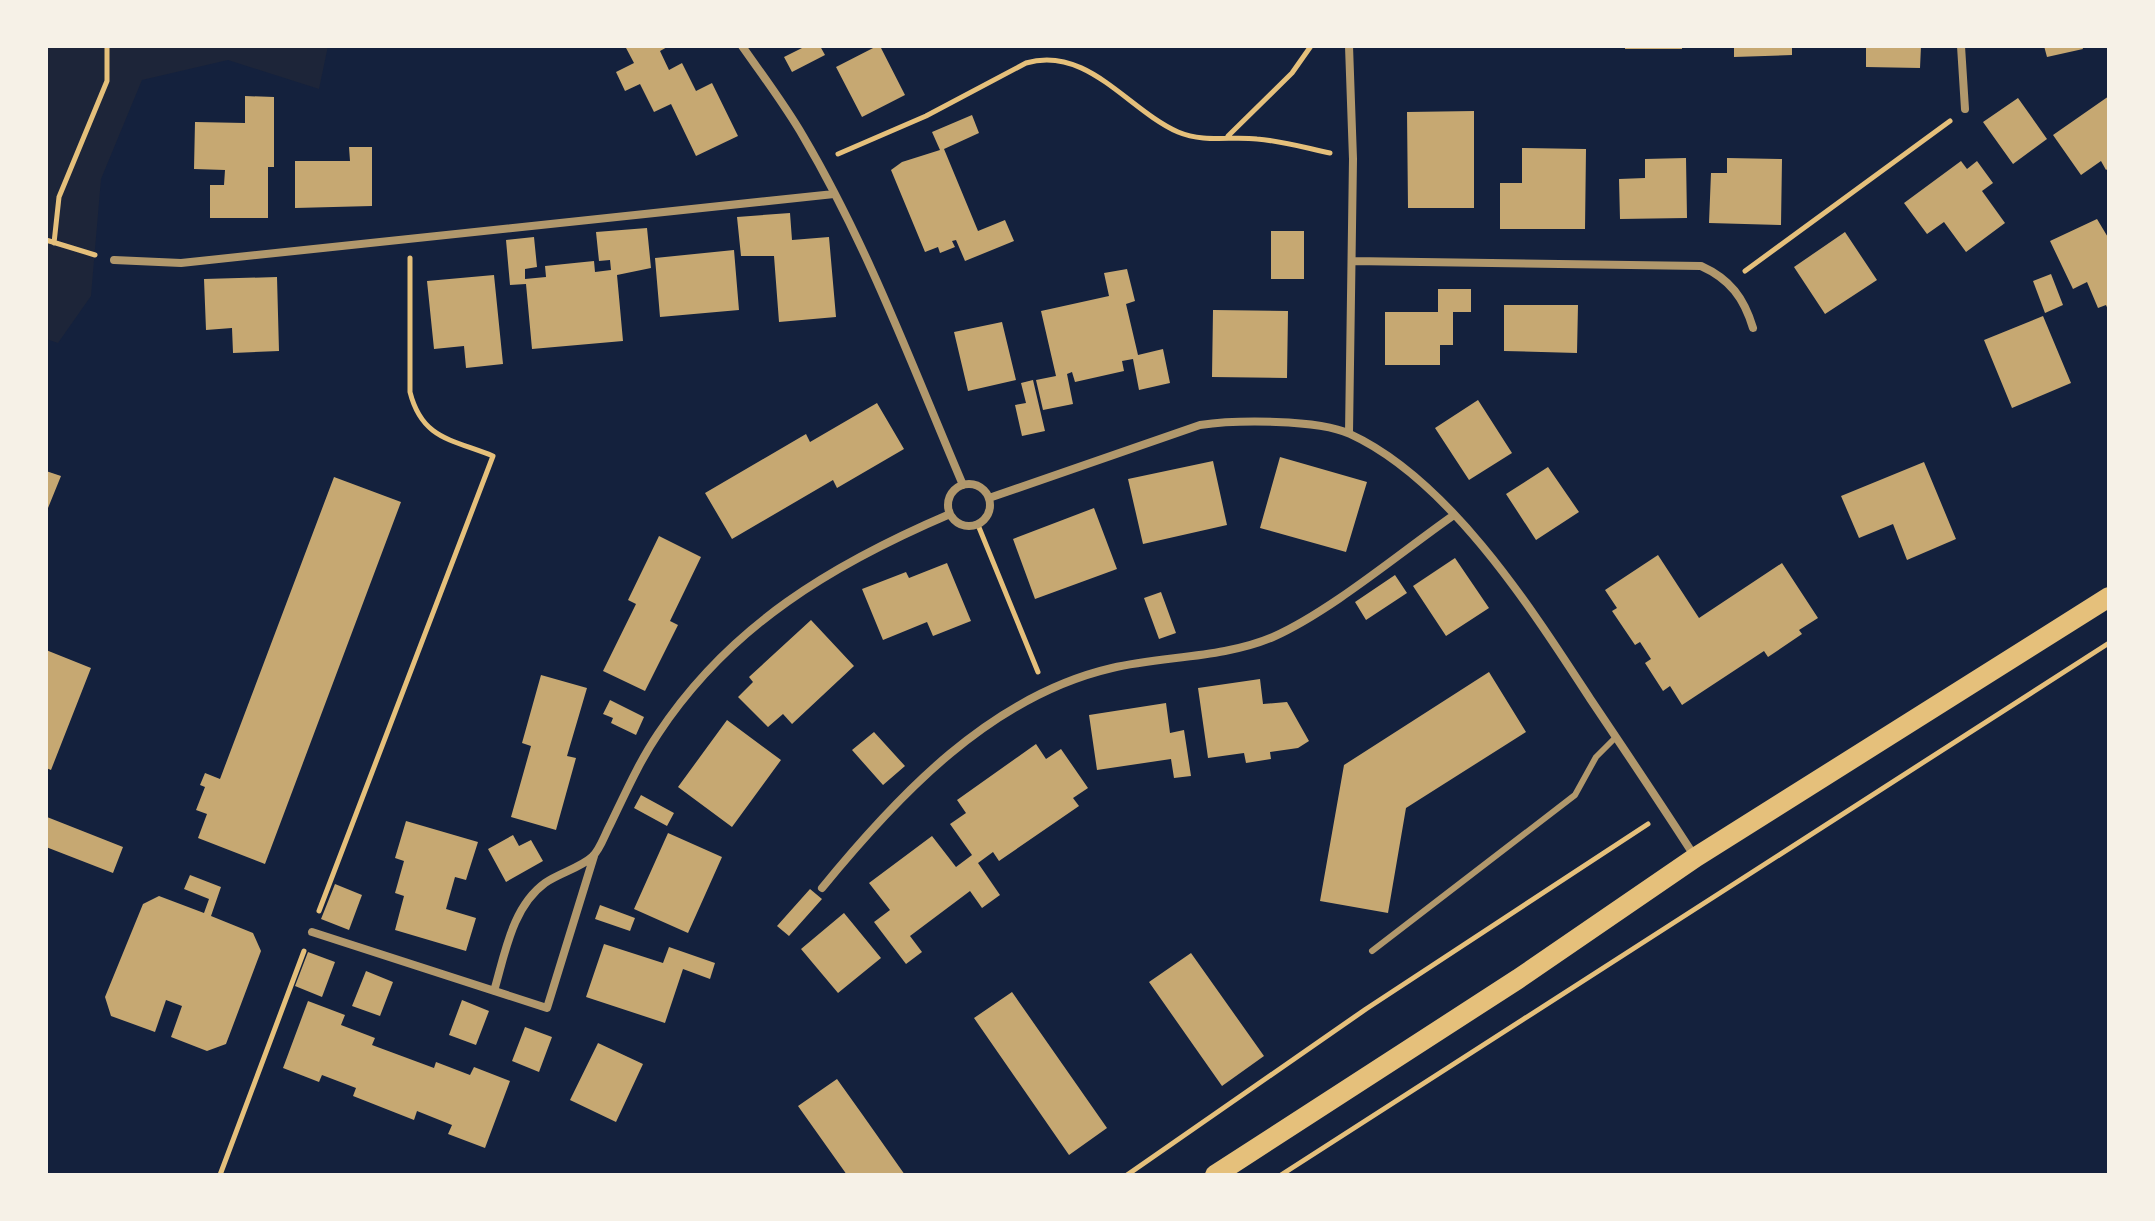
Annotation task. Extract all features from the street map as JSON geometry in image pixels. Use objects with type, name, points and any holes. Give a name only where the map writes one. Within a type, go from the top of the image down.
[{"type":"main road","points":[[1215,1175],[1518,979],[1696,857],[2109,597]]},
{"type":"street","points":[[742,46],[779,96],[819,164],[868,263],[963,485]]},
{"type":"street","points":[[1349,46],[1353,159],[1349,433]]},
{"type":"street","points":[[1961,46],[1965,109]]},
{"type":"street","points":[[114,260],[181,263],[834,194]]},
{"type":"street","points":[[1352,261],[1701,266],[1728,283],[1744,300],[1753,328]]},
{"type":"street","points":[[989,498],[1200,425],[1270,423],[1349,433],[1408,474],[1454,515],[1525,602],[1696,857]]},
{"type":"street","points":[[963,485],[981,487],[989,498],[989,514],[978,525],[962,526],[950,514],[950,497],[963,485]]},
{"type":"street","points":[[312,932],[547,1008],[594,856],[659,732],[689,694],[741,639],[828,572],[873,547],[950,514]]},
{"type":"street","points":[[822,888],[872,829],[920,782],[983,729],[1046,692],[1114,668],[1238,648],[1274,636],[1454,515]]},
{"type":"street","points":[[494,991],[519,913],[528,899],[554,877],[594,856]]},
{"type":"lane","points":[[1372,951],[1575,795],[1596,757],[1616,737]]},
{"type":"path","points":[[54,243],[59,197],[107,81],[107,46]]},
{"type":"path","points":[[1227,137],[1292,73],[1311,46]]},
{"type":"path","points":[[819,164],[962,98],[1026,63],[1042,60],[1069,62],[1088,71],[1176,131],[1197,138],[1227,137],[1280,142],[1353,159]]},
{"type":"path","points":[[1728,283],[1965,109]]},
{"type":"path","points":[[220,1175],[493,456],[424,427],[415,410],[410,392],[409,237]]},
{"type":"path","points":[[46,240],[114,260]]},
{"type":"path","points":[[978,525],[1046,692]]},
{"type":"path","points":[[1281,1175],[2109,643]]},
{"type":"path","points":[[1127,1175],[1366,1009],[1666,813]]},
{"type":"shaded area","points":[[46,46],[328,46],[319,89],[228,60],[142,80],[101,179],[91,296],[58,343],[46,339]]},
{"type":"building","points":[[625,46],[669,46],[660,51],[669,70],[682,63],[696,91],[712,83],[738,136],[696,156],[671,104],[654,112],[640,84],[625,91],[616,72],[634,63]]},
{"type":"building","points":[[806,46],[820,46],[825,55],[792,72],[784,57]]},
{"type":"building","points":[[880,46],[905,95],[862,117],[836,67]]},
{"type":"building","points":[[1625,46],[1682,46],[1682,49],[1625,49]]},
{"type":"building","points":[[1734,46],[1792,46],[1792,55],[1734,57]]},
{"type":"building","points":[[1866,46],[1921,46],[1920,68],[1866,67]]},
{"type":"building","points":[[2044,46],[2082,46],[2083,49],[2047,57]]},
{"type":"building","points":[[245,96],[274,97],[274,167],[268,167],[268,218],[210,218],[210,185],[224,185],[225,170],[194,169],[195,122],[245,123]]},
{"type":"building","points":[[2109,96],[2109,168],[2106,170],[2101,161],[2081,175],[2053,135]]},
{"type":"building","points":[[2018,98],[2047,139],[2013,164],[1983,122]]},
{"type":"building","points":[[1474,111],[1474,208],[1408,208],[1407,112]]},
{"type":"building","points":[[972,115],[979,133],[944,149],[978,231],[1005,220],[1014,241],[965,261],[956,240],[952,241],[955,247],[940,253],[938,247],[925,252],[891,170],[902,162],[940,150],[932,132]]},
{"type":"building","points":[[349,147],[372,147],[372,206],[295,208],[295,161],[350,161]]},
{"type":"building","points":[[1522,148],[1586,149],[1585,229],[1500,229],[1500,183],[1522,183]]},
{"type":"building","points":[[1686,158],[1687,218],[1620,219],[1619,179],[1645,178],[1645,159]]},
{"type":"building","points":[[1727,158],[1782,159],[1781,225],[1709,223],[1711,173],[1727,173]]},
{"type":"building","points":[[1961,161],[1967,169],[1977,161],[1993,183],[1982,191],[2005,223],[1966,252],[1944,222],[1927,234],[1904,203]]},
{"type":"building","points":[[790,213],[792,240],[829,237],[836,317],[779,322],[774,256],[741,256],[737,217]]},
{"type":"building","points":[[2097,219],[2109,239],[2109,312],[2106,305],[2098,308],[2087,282],[2073,289],[2050,241]]},
{"type":"building","points":[[647,228],[651,268],[617,275],[623,341],[532,349],[526,284],[510,285],[506,240],[534,237],[537,267],[525,269],[525,279],[546,277],[545,266],[594,261],[595,272],[611,270],[610,260],[599,261],[596,232]]},
{"type":"building","points":[[1271,231],[1304,231],[1304,279],[1271,279]]},
{"type":"building","points":[[1845,232],[1877,280],[1825,314],[1794,267]]},
{"type":"building","points":[[734,250],[739,310],[660,317],[655,258]]},
{"type":"building","points":[[1127,269],[1135,301],[1126,304],[1138,355],[1163,349],[1170,383],[1139,390],[1133,359],[1122,361],[1124,371],[1075,382],[1072,372],[1067,374],[1073,404],[1043,410],[1036,380],[1056,376],[1041,311],[1109,296],[1104,273]]},
{"type":"building","points":[[2051,274],[2063,305],[2045,313],[2033,281]]},
{"type":"building","points":[[494,275],[503,364],[466,368],[464,346],[434,349],[427,281]]},
{"type":"building","points":[[277,277],[279,351],[233,353],[232,328],[206,330],[204,279]]},
{"type":"building","points":[[1438,289],[1471,289],[1471,312],[1453,312],[1453,345],[1440,345],[1440,365],[1385,365],[1385,312],[1438,312]]},
{"type":"building","points":[[1504,305],[1578,305],[1577,353],[1504,351]]},
{"type":"building","points":[[1213,310],[1288,311],[1287,378],[1212,377]]},
{"type":"building","points":[[2043,316],[2071,383],[2012,408],[1984,340]]},
{"type":"building","points":[[1002,322],[1016,380],[968,391],[954,332]]},
{"type":"building","points":[[1033,380],[1045,431],[1022,436],[1015,405],[1026,403],[1021,383]]},
{"type":"building","points":[[1478,400],[1512,453],[1469,480],[1435,428]]},
{"type":"building","points":[[877,403],[904,449],[837,488],[833,480],[732,539],[705,493],[806,434],[810,442]]},
{"type":"building","points":[[1280,457],[1367,482],[1346,552],[1260,528]]},
{"type":"building","points":[[1213,461],[1227,525],[1143,544],[1128,479]]},
{"type":"building","points":[[1924,462],[1956,539],[1907,560],[1893,524],[1859,538],[1841,496]]},
{"type":"building","points":[[1548,467],[1579,512],[1536,540],[1506,494]]},
{"type":"building","points":[[46,471],[61,476],[46,513]]},
{"type":"building","points":[[334,477],[401,502],[265,864],[198,838],[207,814],[196,810],[205,787],[200,785],[205,773],[220,779]]},
{"type":"building","points":[[1094,508],[1117,569],[1035,599],[1013,539]]},
{"type":"building","points":[[659,536],[701,557],[670,621],[678,625],[645,691],[603,671],[636,604],[628,600]]},
{"type":"building","points":[[1658,555],[1699,618],[1782,563],[1818,618],[1799,630],[1802,634],[1768,657],[1764,651],[1682,705],[1670,686],[1663,691],[1645,663],[1651,659],[1640,642],[1635,645],[1612,611],[1617,608],[1605,590]]},
{"type":"building","points":[[1455,558],[1489,608],[1446,636],[1413,586]]},
{"type":"building","points":[[947,563],[971,621],[933,636],[927,622],[883,640],[862,589],[906,572],[909,578]]},
{"type":"building","points":[[1395,575],[1407,593],[1366,620],[1355,602]]},
{"type":"building","points":[[1161,592],[1176,633],[1159,639],[1144,598]]},
{"type":"building","points":[[811,620],[854,666],[792,724],[783,714],[768,727],[738,697],[753,682],[749,677]]},
{"type":"building","points":[[46,650],[91,668],[51,770],[46,768]]},
{"type":"building","points":[[1489,672],[1526,732],[1406,808],[1388,913],[1320,901],[1344,765]]},
{"type":"building","points":[[541,675],[587,688],[567,756],[576,758],[556,830],[511,817],[531,746],[522,743]]},
{"type":"building","points":[[1260,679],[1263,704],[1287,702],[1309,741],[1298,748],[1270,752],[1271,759],[1246,763],[1244,753],[1208,758],[1198,688]]},
{"type":"building","points":[[610,700],[644,717],[636,735],[611,723],[613,718],[603,714]]},
{"type":"building","points":[[1166,703],[1170,733],[1184,730],[1191,776],[1174,778],[1171,759],[1097,770],[1089,715]]},
{"type":"building","points":[[727,720],[781,760],[732,827],[678,787]]},
{"type":"building","points":[[874,732],[905,766],[883,785],[852,750]]},
{"type":"building","points":[[1036,744],[1046,759],[1061,749],[1088,788],[1073,798],[1079,806],[999,861],[993,852],[978,863],[1000,895],[982,908],[970,891],[910,936],[922,952],[906,964],[874,922],[890,910],[869,883],[932,836],[956,867],[972,855],[950,824],[966,813],[957,800]]},
{"type":"building","points":[[641,795],[674,813],[667,826],[634,808]]},
{"type":"building","points":[[47,817],[123,847],[113,873],[46,847]]},
{"type":"building","points":[[406,821],[478,842],[466,880],[455,877],[446,909],[476,918],[466,951],[395,930],[404,896],[395,893],[404,861],[395,858]]},
{"type":"building","points":[[668,833],[722,857],[688,933],[634,909]]},
{"type":"building","points":[[513,835],[519,846],[531,840],[543,861],[506,882],[488,849]]},
{"type":"building","points":[[190,875],[221,887],[211,916],[253,933],[261,951],[226,1044],[207,1051],[171,1037],[182,1006],[166,1000],[155,1032],[111,1016],[105,997],[143,904],[159,896],[204,913],[209,899],[184,889]]},
{"type":"building","points":[[335,884],[362,895],[349,930],[321,919]]},
{"type":"building","points":[[810,889],[822,899],[789,936],[777,926]]},
{"type":"building","points":[[600,905],[635,918],[630,931],[595,919]]},
{"type":"building","points":[[844,913],[881,958],[838,993],[801,949]]},
{"type":"building","points":[[604,944],[663,963],[669,947],[715,963],[710,979],[683,969],[665,1023],[586,997]]},
{"type":"building","points":[[308,952],[335,962],[322,997],[295,986]]},
{"type":"building","points":[[1191,953],[1264,1056],[1222,1086],[1149,982]]},
{"type":"building","points":[[366,971],[393,982],[380,1016],[352,1006]]},
{"type":"building","points":[[1012,992],[1107,1128],[1069,1155],[974,1018]]},
{"type":"building","points":[[462,1000],[489,1011],[476,1045],[449,1035]]},
{"type":"building","points":[[308,1001],[345,1015],[341,1025],[375,1038],[372,1045],[434,1068],[436,1062],[470,1075],[474,1067],[510,1081],[485,1148],[448,1134],[452,1125],[417,1111],[414,1120],[353,1096],[356,1088],[322,1075],[319,1082],[283,1068]]},
{"type":"building","points":[[525,1027],[552,1037],[539,1072],[512,1061]]},
{"type":"building","points":[[598,1043],[643,1064],[616,1122],[570,1100]]},
{"type":"building","points":[[837,1079],[905,1175],[847,1175],[798,1106]]}]
